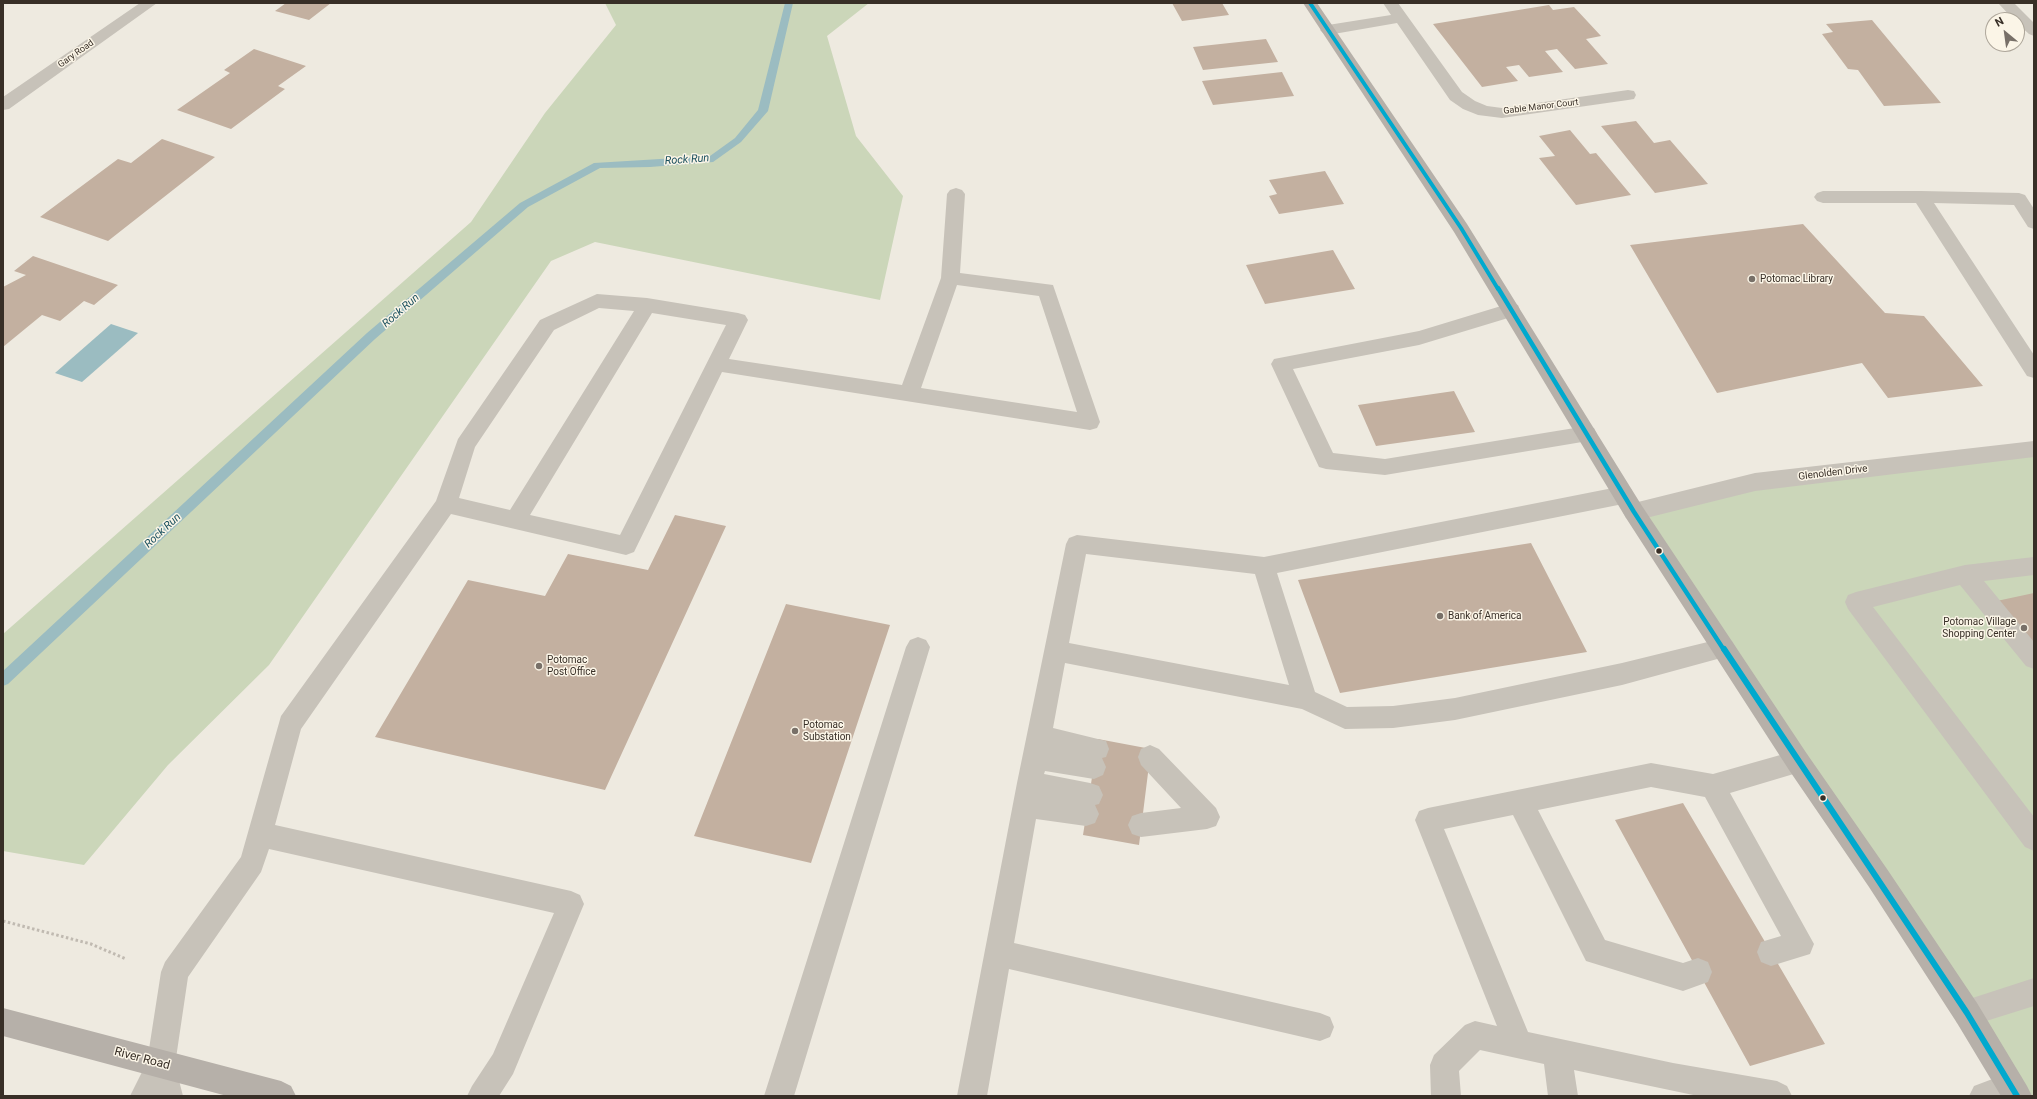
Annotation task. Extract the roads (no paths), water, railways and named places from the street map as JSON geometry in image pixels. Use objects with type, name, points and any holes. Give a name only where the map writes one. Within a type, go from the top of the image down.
[{"type":"main road","points":[[1310,3],[1461,228],[1628,503],[1798,762],[1878,878],[1967,1013],[2014,1091]]},
{"type":"main road","name":"River Road","points":[[3,1022],[281,1096]]},
{"type":"street","name":"Gary Road","points":[[3,105],[150,3]]},
{"type":"street","name":"Gable Manor Court","points":[[1390,3],[1456,96],[1469,105],[1479,109],[1502,113],[1628,96]]},
{"type":"street","points":[[2005,3],[2034,31]]},
{"type":"street","points":[[1328,30],[1401,18]]},
{"type":"street","points":[[909,394],[950,278],[956,194]]},
{"type":"street","points":[[1822,197],[2019,199],[2034,223]]},
{"type":"street","points":[[1921,197],[1998,313],[2034,371]]},
{"type":"street","points":[[716,364],[1090,422],[1046,290],[950,278]]},
{"type":"street","points":[[145,1096],[160,1065],[175,972],[252,863],[290,724],[446,504],[465,444],[548,325],[597,301],[647,305],[738,320],[626,546],[446,504]]},
{"type":"street","points":[[515,520],[647,305]]},
{"type":"street","points":[[1511,310],[1419,338],[1281,364],[1326,461],[1385,467],[1587,434]]},
{"type":"street","name":"Glenolden Drive","points":[[1057,652],[1077,544],[1264,566],[1755,482],[2034,449]]},
{"type":"street","points":[[1264,566],[1305,699]]},
{"type":"street","points":[[2034,566],[1965,574],[1856,602],[2034,838]]},
{"type":"street","points":[[1965,574],[2034,659]]},
{"type":"street","points":[[779,1096],[918,647]]},
{"type":"street","points":[[972,1096],[1028,794],[1057,652],[1305,699],[1345,718],[1393,717],[1455,708],[1615,676],[1724,648]]},
{"type":"street","points":[[1037,748],[1096,758]]},
{"type":"street","points":[[1519,1045],[1428,820],[1651,775],[1712,786],[1798,762]]},
{"type":"street","points":[[1141,825],[1207,817],[1149,767]]},
{"type":"street","points":[[1712,786],[1800,944],[1771,952]]},
{"type":"street","points":[[1028,794],[1088,804]]},
{"type":"street","points":[[1520,802],[1596,952],[1683,977],[1698,972]]},
{"type":"street","points":[[259,834],[571,904],[503,1064],[482,1096]]},
{"type":"street","points":[[999,953],[1320,1027]]},
{"type":"street","points":[[1967,1013],[2034,992]]},
{"type":"street","points":[[1446,1096],[1444,1065],[1476,1035],[1557,1052],[1674,1086],[1777,1096]]},
{"type":"street","points":[[1557,1052],[1563,1096]]},
{"type":"street","points":[[160,1065],[168,1096]]},
{"type":"street","points":[[1984,1096],[2014,1091]]},
{"type":"water","points":[[111,324],[138,333],[82,382],[55,373]]},
{"type":"waterway","name":"Rock Run","points":[[3,680],[371,336],[524,205],[598,165],[650,164],[713,159],[738,140],[763,111],[789,3]]},
{"type":"place","name":"Potomac Library","points":[[1752,279]]},
{"type":"place","name":"Bank of America","points":[[1440,616]]},
{"type":"place","name":"Potomac Village Shopping Center","points":[[2024,628]]},
{"type":"place","name":"Potomac Post Office","points":[[539,666]]},
{"type":"place","name":"Potomac Substation","points":[[795,731]]}]
